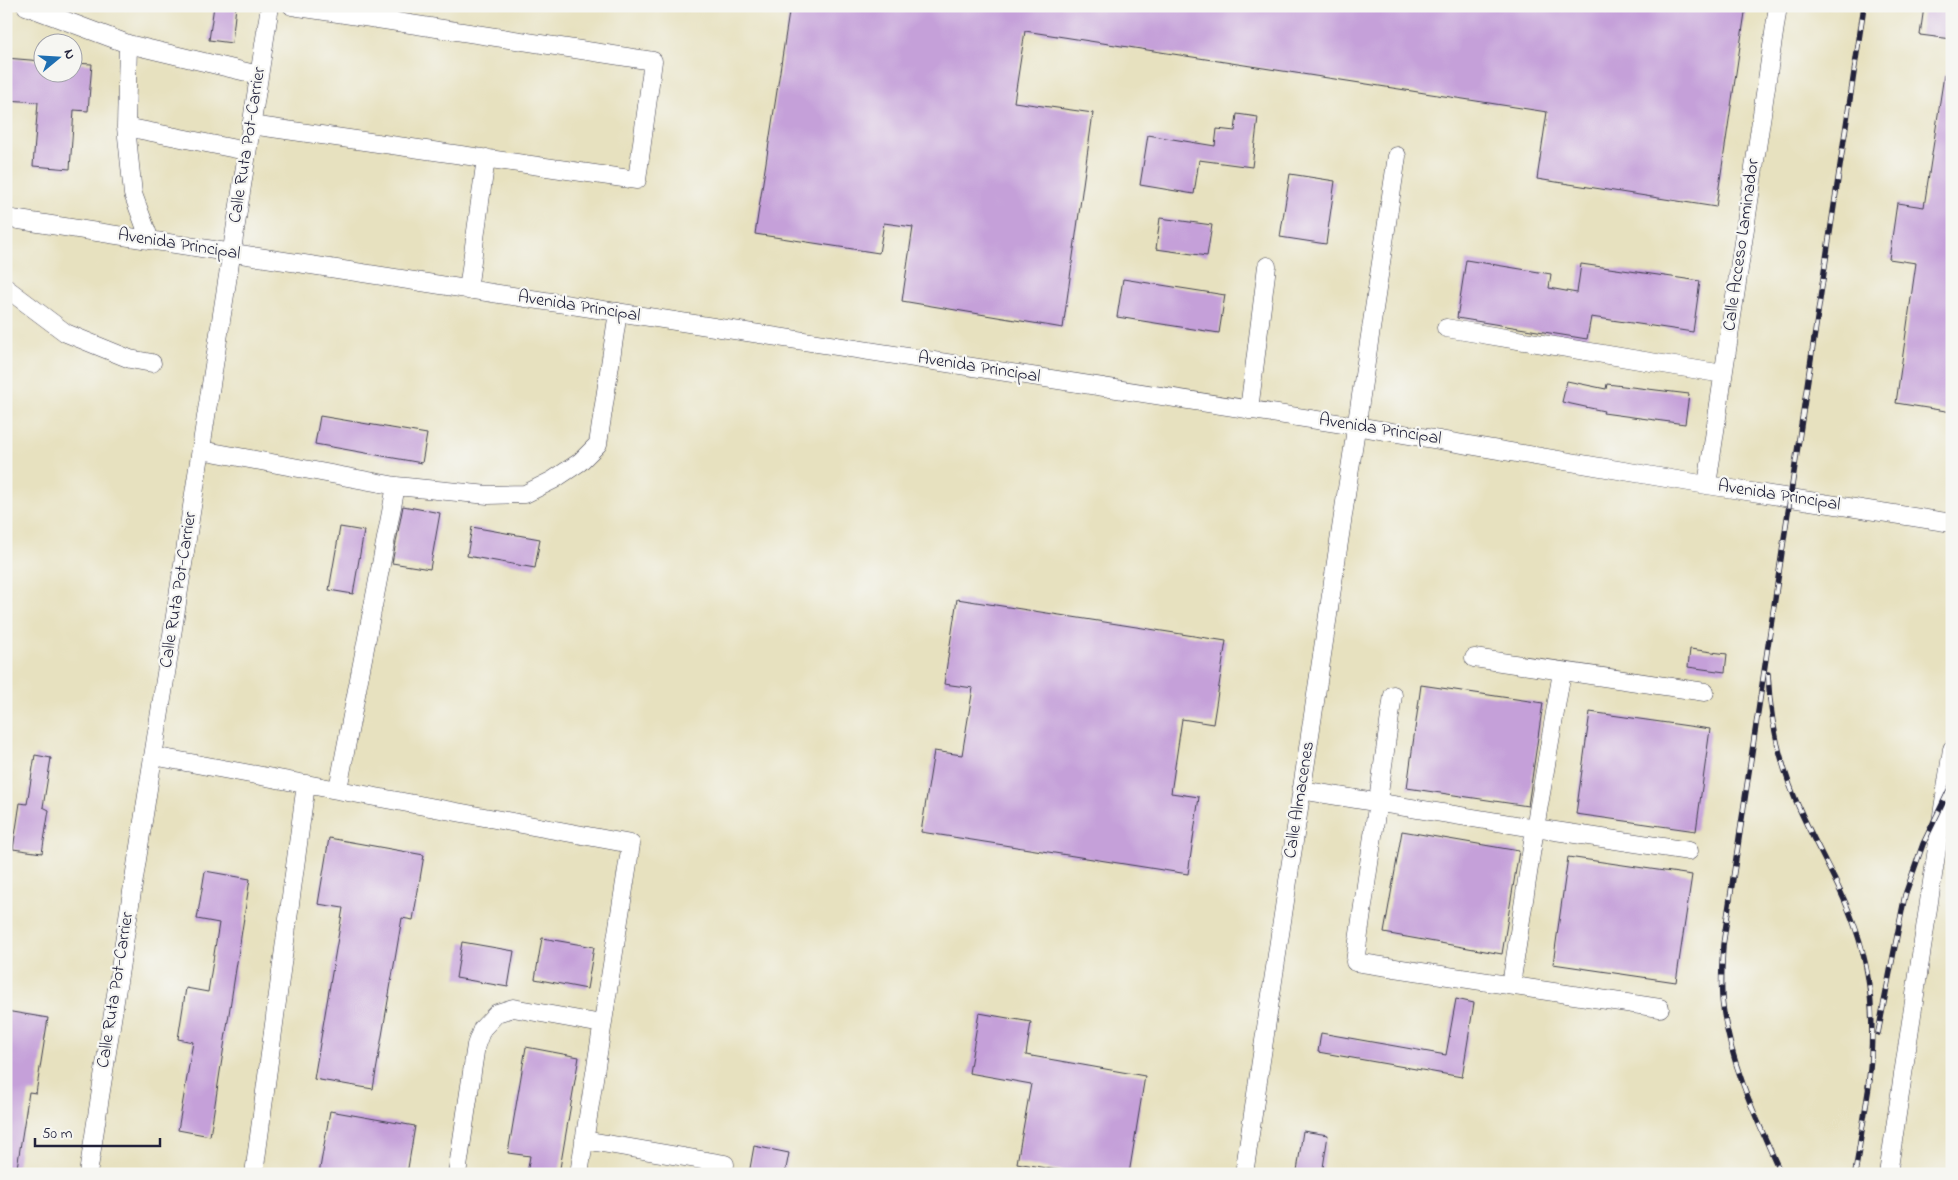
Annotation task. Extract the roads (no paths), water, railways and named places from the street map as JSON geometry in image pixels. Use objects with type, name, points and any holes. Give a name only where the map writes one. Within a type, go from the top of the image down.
[{"type":"street","points":[[26,6],[128,44],[259,75]]},
{"type":"street","name":"Calle Ruta Pot-Carrier","points":[[88,1174],[270,6]]},
{"type":"street","points":[[251,125],[637,180],[653,61],[292,6]]},
{"type":"street","name":"Calle Acceso Laminador","points":[[1707,484],[1778,6]]},
{"type":"street","points":[[128,44],[126,127],[133,194],[150,240]]},
{"type":"street","points":[[126,127],[246,151]]},
{"type":"street","name":"Calle Almacenes","points":[[1244,1174],[1397,156]]},
{"type":"street","points":[[468,290],[486,158]]},
{"type":"street","name":"Avenida Principal","points":[[6,218],[1356,426],[1952,523]]},
{"type":"street","points":[[1249,410],[1267,266]]},
{"type":"street","points":[[6,288],[66,333],[130,359],[152,363]]},
{"type":"street","points":[[201,450],[396,486],[488,495],[525,494],[553,480],[580,462],[598,444],[618,312]]},
{"type":"street","points":[[1446,328],[1723,374]]},
{"type":"street","points":[[338,789],[396,486]]},
{"type":"street","points":[[1474,658],[1705,692]]},
{"type":"street","points":[[1511,986],[1535,828],[1562,672]]},
{"type":"street","points":[[1393,695],[1355,962],[1660,1008]]},
{"type":"street","points":[[1888,1174],[1952,749]]},
{"type":"street","points":[[153,756],[631,844],[579,1174]]},
{"type":"street","points":[[254,1174],[306,784]]},
{"type":"street","points":[[1301,790],[1689,851]]},
{"type":"street","points":[[457,1174],[476,1045],[482,1029],[496,1013],[513,1008],[602,1024]]},
{"type":"street","points":[[584,1140],[725,1164],[724,1174]]},
{"type":"railway","points":[[1781,1174],[1746,1092],[1732,1050],[1722,999],[1723,945],[1864,6]]},
{"type":"railway","points":[[1768,674],[1771,709],[1777,743],[1787,777],[1800,810],[1844,899],[1862,949],[1870,988],[1872,1027],[1868,1087]]},
{"type":"railway","points":[[1878,1033],[1905,895],[1923,844],[1952,784]]},
{"type":"railway","points":[[1855,1174],[1870,1080]]}]
